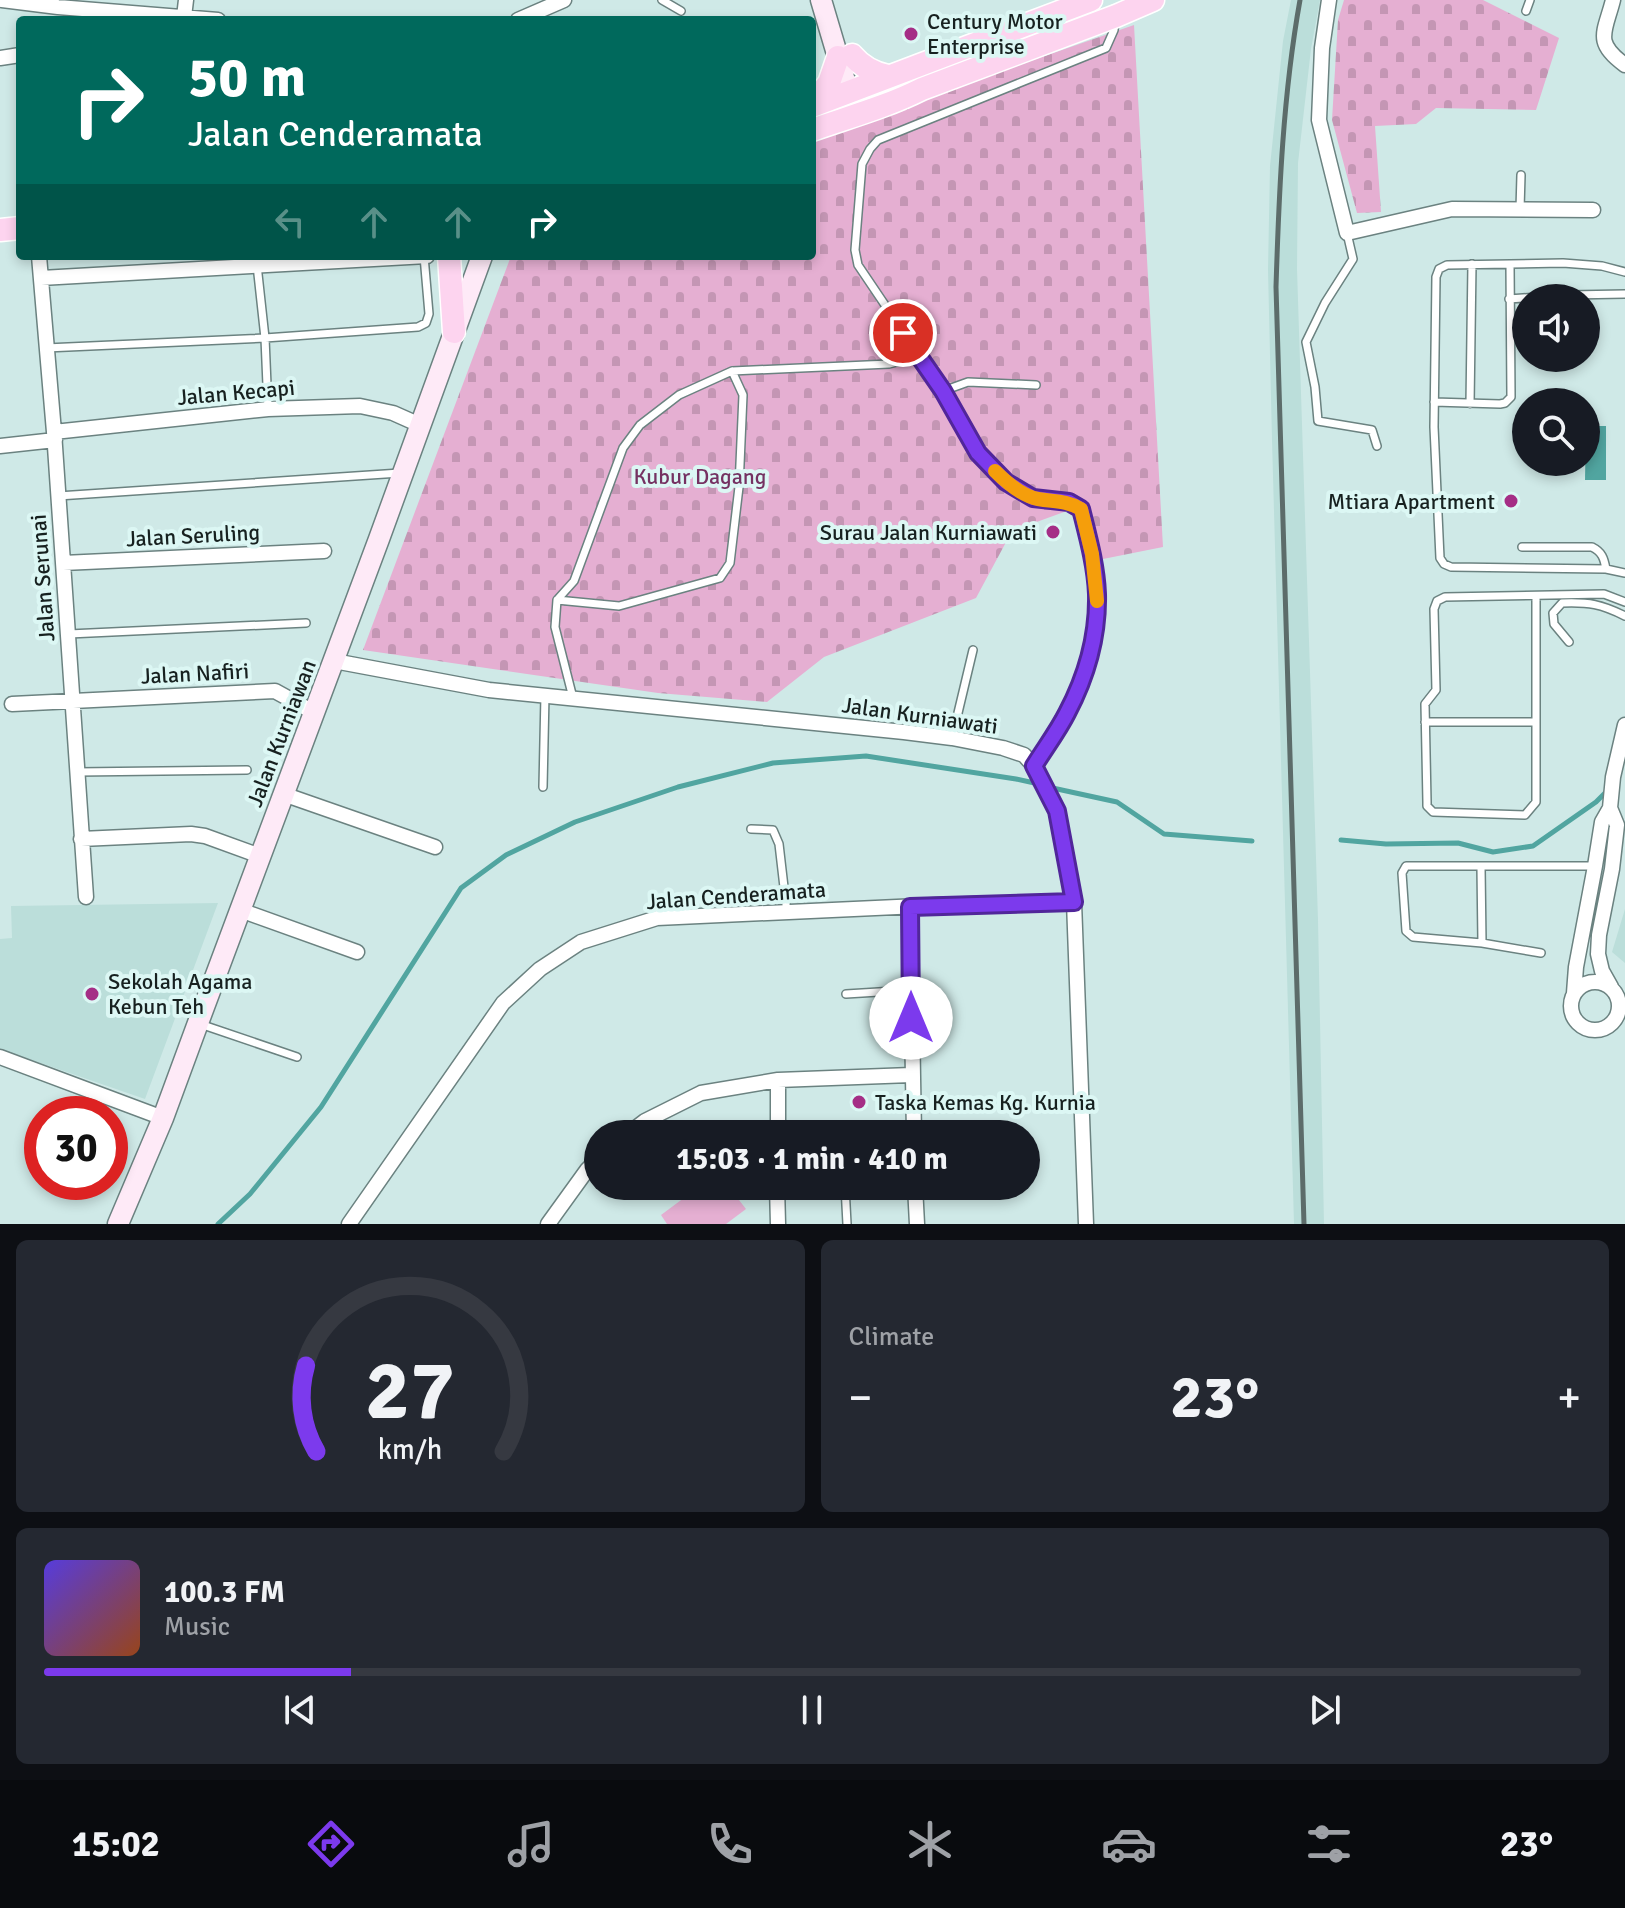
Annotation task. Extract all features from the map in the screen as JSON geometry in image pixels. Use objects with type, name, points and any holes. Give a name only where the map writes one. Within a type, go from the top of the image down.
[{"type":"main road","points":[[816,104],[855,92],[888,76],[1091,0]]},
{"type":"main road","points":[[820,127],[900,100],[1153,0]]},
{"type":"main road","points":[[816,100],[845,56],[871,71],[888,76]]},
{"type":"main road","points":[[855,92],[887,95],[922,89]]},
{"type":"main road","points":[[820,127],[849,109],[855,92]]},
{"type":"main road","points":[[449,260],[454,332]]},
{"type":"street","points":[[2,0],[58,14],[142,16]]},
{"type":"street","points":[[538,16],[564,0]]},
{"type":"street","points":[[821,0],[845,56]]},
{"type":"street","points":[[835,0],[855,92]]},
{"type":"street","points":[[1329,0],[1322,48],[1319,120],[1347,233],[1452,209],[1593,210]]},
{"type":"street","points":[[1613,0],[1604,43],[1608,52],[1625,65]]},
{"type":"street","name":"Jalan Serunai","points":[[39,260],[86,897]]},
{"type":"street","points":[[41,278],[350,260]]},
{"type":"street","name":"Jalan Kurniawan","points":[[118,1224],[163,1118],[481,260]]},
{"type":"street","name":"Jalan Kecapi","points":[[0,446],[54,436],[268,409],[360,406],[393,413],[420,425]]},
{"type":"street","name":"Jalan Seruling","points":[[63,563],[324,551]]},
{"type":"street","points":[[1086,1224],[1074,902],[1057,811],[1036,770],[1078,691],[1090,656],[1095,634],[1097,594],[1092,554]]},
{"type":"street","name":"Jalan Kurniawati","points":[[334,661],[489,690],[952,738],[1024,755],[1036,770]]},
{"type":"street","name":"Jalan Nafiri","points":[[12,704],[275,691],[315,713]]},
{"type":"street","points":[[1618,808],[1602,822],[1571,1009],[1573,1016],[1585,1028],[1600,1030],[1620,1022],[1618,995],[1602,971],[1598,954],[1617,825],[1618,808],[1612,783],[1625,725]]},
{"type":"street","points":[[283,794],[435,847]]},
{"type":"street","points":[[81,839],[191,834],[260,856]]},
{"type":"street","name":"Jalan Cenderamata","points":[[349,1224],[503,1003],[540,969],[581,942],[657,918],[1074,902]]},
{"type":"street","points":[[910,907],[913,1120]]},
{"type":"street","points":[[240,910],[357,952]]},
{"type":"street","points":[[1574,993],[1587,983],[1595,982],[1618,995]]},
{"type":"street","points":[[0,1057],[163,1118]]},
{"type":"street","points":[[647,1120],[701,1093],[778,1080],[911,1075]]},
{"type":"street","points":[[778,1080],[778,1120]]},
{"type":"street","points":[[548,1224],[584,1174]]},
{"type":"street","points":[[777,1200],[778,1224]]},
{"type":"street","points":[[916,1200],[917,1224]]},
{"type":"lane","points":[[662,0],[681,11]]},
{"type":"lane","points":[[1526,11],[1530,0]]},
{"type":"lane","points":[[1092,554],[1081,509],[1069,502],[1033,498],[1006,482],[978,453],[943,391],[858,265],[855,250],[862,164],[878,140],[1106,48],[1116,16]]},
{"type":"lane","points":[[1520,209],[1521,175]]},
{"type":"lane","points":[[1347,233],[1353,259],[1325,303],[1306,342],[1318,421],[1372,430],[1377,446]]},
{"type":"lane","points":[[46,348],[265,338],[422,325],[429,314],[425,260]]},
{"type":"lane","points":[[1625,272],[1602,266],[1563,263],[1447,265],[1439,269],[1436,272],[1434,402],[1440,558],[1444,564],[1451,567],[1606,569],[1625,573]]},
{"type":"lane","points":[[1470,404],[1472,264]]},
{"type":"lane","points":[[257,265],[265,338],[268,409]]},
{"type":"lane","points":[[1434,402],[1500,404],[1511,397],[1510,265]]},
{"type":"lane","points":[[1509,299],[1625,294]]},
{"type":"lane","points":[[573,698],[555,627],[557,600],[574,581],[623,448],[640,425],[679,395],[732,371],[889,364],[919,356]]},
{"type":"lane","points":[[557,600],[619,606],[720,578],[730,563],[739,487],[743,395],[732,371]]},
{"type":"lane","points":[[943,391],[968,382],[1036,385]]},
{"type":"lane","points":[[58,496],[403,473]]},
{"type":"lane","points":[[1522,547],[1592,547],[1604,557],[1606,569]]},
{"type":"lane","points":[[1536,596],[1536,802],[1525,815],[1438,813],[1430,810],[1427,802],[1425,704],[1436,690],[1434,609],[1437,601],[1445,597],[1604,594],[1625,602]]},
{"type":"lane","points":[[1569,642],[1554,624],[1553,613],[1562,603],[1605,606],[1625,616]]},
{"type":"lane","points":[[68,634],[306,623]]},
{"type":"lane","points":[[952,738],[973,650]]},
{"type":"lane","points":[[543,787],[545,695]]},
{"type":"lane","points":[[1425,722],[1536,722]]},
{"type":"lane","points":[[77,772],[247,770]]},
{"type":"lane","points":[[751,829],[773,830],[779,844],[787,913]]},
{"type":"lane","points":[[1541,953],[1482,943],[1413,937],[1406,931],[1402,873],[1406,866],[1595,866]]},
{"type":"lane","points":[[1481,867],[1482,943]]},
{"type":"lane","points":[[846,994],[911,990]]},
{"type":"lane","points":[[198,1023],[297,1057]]},
{"type":"lane","points":[[846,1200],[847,1224]]},
{"type":"shaded area","points":[[1291,0],[1320,0],[1298,163],[1297,269],[1318,920],[1324,1224],[1294,1224],[1272,440],[1268,270],[1270,166],[1283,41]]},
{"type":"shaded area","name":"Sekolah Agama Kebun Teh","points":[[218,903],[145,1099],[0,1049],[0,939],[12,938],[11,906]]},
{"type":"shaded area","points":[[1625,909],[1625,963],[1612,952]]},
{"type":"green space","points":[[1344,0],[1483,0],[1559,38],[1536,110],[1436,108],[1416,124],[1375,126],[1381,212],[1357,213],[1332,120],[1338,20]]},
{"type":"green space","name":"Kubur Dagang","points":[[1134,25],[1163,547],[1098,560],[1086,504],[1012,531],[976,598],[824,657],[767,702],[658,693],[363,650],[509,260],[816,260],[816,136]]},
{"type":"green space","points":[[681,1200],[739,1200],[746,1209],[726,1224],[667,1224],[661,1215]]},
{"type":"water","points":[[1600,426],[1606,426],[1606,480],[1585,480],[1585,476],[1600,476]]},
{"type":"waterway","points":[[218,1224],[250,1194],[321,1107],[461,888],[506,855],[575,822],[678,787],[773,763],[866,756],[1039,784]]},
{"type":"waterway","points":[[1048,787],[1117,802],[1164,834],[1252,841]]},
{"type":"waterway","points":[[1341,840],[1386,844],[1458,843],[1493,852],[1533,846],[1596,802],[1608,790]]},
{"type":"railway","points":[[1300,0],[1286,107],[1276,287],[1304,1224]]},
{"type":"slow traffic","points":[[995,471],[1006,482],[1033,498],[1069,502],[1081,509],[1092,554],[1097,601]]},
{"type":"place","name":"Century Motor Enterprise","points":[[911,34]]},
{"type":"place","name":"Mtiara Apartment","points":[[1511,501]]},
{"type":"place","name":"Surau Jalan Kurniawati","points":[[1053,532]]},
{"type":"place","name":"Sekolah Agama Kebun Teh","points":[[92,994]]},
{"type":"place","name":"Taska Kemas Kg. Kurnia","points":[[859,1102]]},
{"type":"route","points":[[903,333],[943,391],[978,453],[1006,482],[1033,498],[1069,502],[1081,509],[1092,554],[1097,594],[1095,634],[1078,691],[1034,766],[1057,811],[1074,902],[910,907],[911,1018]]}]
